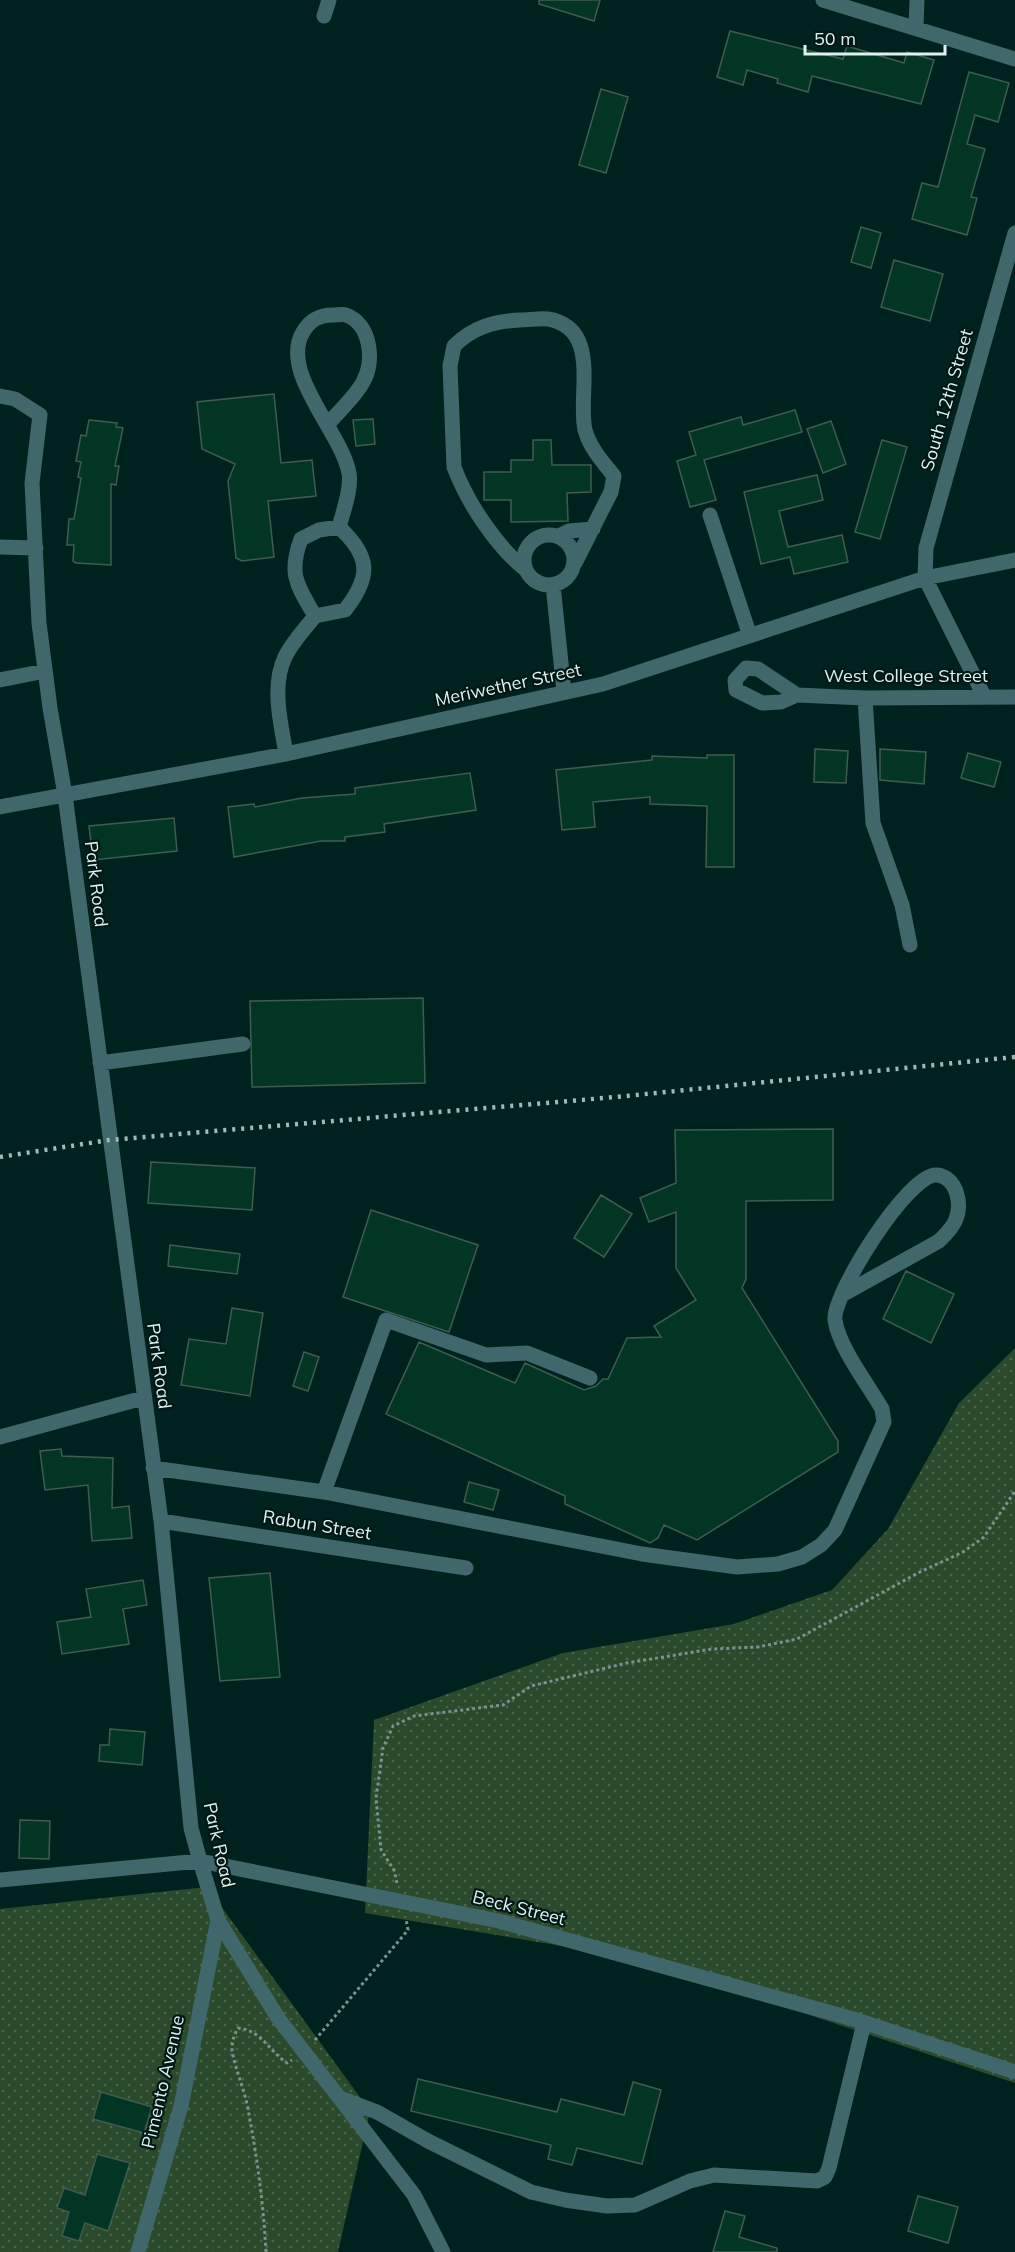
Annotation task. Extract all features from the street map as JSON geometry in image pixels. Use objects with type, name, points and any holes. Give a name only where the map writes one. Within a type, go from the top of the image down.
[{"type":"street","points":[[324,16],[329,0]]},
{"type":"street","points":[[823,0],[1015,59]]},
{"type":"street","points":[[916,0],[916,28]]},
{"type":"street","name":"South 12th Street","points":[[925,578],[926,548],[1015,233]]},
{"type":"street","points":[[328,424],[364,381],[371,355],[364,328],[346,315],[322,315],[308,323],[297,342],[298,362],[305,385],[328,424],[350,475],[339,527]]},
{"type":"street","points":[[548,319],[561,325],[579,342],[584,355],[585,428],[592,449],[614,476],[611,492],[593,528],[567,578],[553,585],[537,582],[497,542],[459,479],[454,466],[450,366],[454,346],[465,335],[478,328],[507,320],[548,319]]},
{"type":"street","name":"Park Road","points":[[0,396],[15,399],[40,415],[32,483],[39,623],[65,795],[161,1521],[191,1828],[218,1920],[278,2018],[414,2195],[443,2252]]},
{"type":"street","points":[[710,515],[750,636]]},
{"type":"street","points":[[286,754],[278,704],[279,674],[285,657],[315,616],[345,610],[358,594],[365,560],[357,544],[339,527]]},
{"type":"street","points":[[315,616],[295,581],[293,559],[301,539],[319,530],[339,527]]},
{"type":"street","points":[[525,570],[524,552],[528,544],[543,535],[559,536],[569,531],[593,528]]},
{"type":"street","points":[[559,536],[571,547],[575,563]]},
{"type":"street","points":[[0,548],[36,548]]},
{"type":"street","name":"Meriwether Street","points":[[0,807],[286,754],[603,684],[925,578],[1015,560]]},
{"type":"street","points":[[925,578],[984,696]]},
{"type":"street","points":[[553,585],[564,692]]},
{"type":"street","points":[[0,680],[45,671]]},
{"type":"street","name":"West College Street","points":[[797,694],[865,698],[984,696],[1015,698]]},
{"type":"street","points":[[865,698],[873,823],[902,905],[910,945]]},
{"type":"street","points":[[100,1063],[243,1044]]},
{"type":"street","points":[[153,1468],[324,1492],[642,1554],[737,1567],[778,1564],[802,1557],[821,1545],[835,1530],[884,1422],[882,1409],[839,1335],[835,1318],[842,1295],[874,1237],[900,1200],[921,1179],[936,1174],[950,1179],[955,1188],[958,1204],[956,1220],[947,1232],[929,1246],[842,1295]]},
{"type":"street","points":[[324,1492],[386,1320],[486,1356],[527,1353],[590,1378]]},
{"type":"street","points":[[0,1437],[143,1398]]},
{"type":"street","name":"Rabun Street","points":[[161,1521],[466,1568]]},
{"type":"street","name":"Beck Street","points":[[0,1880],[200,1861],[499,1922],[864,2023],[1015,2072]]},
{"type":"street","name":"Pimento Avenue","points":[[138,2252],[181,2106],[218,1920]]},
{"type":"street","points":[[340,2098],[378,2112],[428,2141],[531,2192],[565,2200],[607,2206],[635,2205],[690,2181],[714,2175],[818,2181],[825,2176],[828,2168],[864,2023]]},
{"type":"path","points":[[266,2252],[261,2176],[244,2089],[234,2059],[232,2046],[234,2035],[238,2028],[250,2029],[286,2063],[304,2052],[408,1930],[394,1870],[381,1850],[376,1798],[383,1748],[393,1726],[414,1716],[503,1705],[531,1686],[627,1663],[712,1649],[758,1647],[797,1639],[918,1573],[963,1552],[984,1537],[1015,1491]]},
{"type":"green space","points":[[1015,1348],[1015,2083],[640,1959],[365,1913],[374,1720],[563,1653],[734,1624],[832,1590],[888,1529],[959,1403]]},
{"type":"green space","points":[[207,1887],[370,2111],[338,2252],[0,2252],[0,1909]]},
{"type":"building","points":[[539,0],[600,0],[594,21],[539,4]]},
{"type":"building","points":[[730,31],[843,59],[847,46],[904,63],[907,52],[934,60],[921,104],[812,76],[808,92],[777,83],[778,79],[747,70],[743,85],[717,77]]},
{"type":"building","points":[[969,72],[1009,83],[998,122],[975,115],[967,144],[985,149],[971,197],[977,198],[967,235],[912,219],[922,183],[938,187]]},
{"type":"building","points":[[601,89],[628,97],[606,173],[579,165]]},
{"type":"building","points":[[861,227],[881,233],[871,268],[851,262]]},
{"type":"building","points":[[894,260],[943,274],[930,321],[881,307]]},
{"type":"building","points":[[274,394],[281,463],[312,460],[316,496],[268,501],[274,557],[242,561],[236,558],[228,481],[235,464],[202,449],[197,402]]},
{"type":"building","points":[[795,410],[802,432],[704,460],[716,500],[690,507],[677,461],[696,455],[689,432],[741,417],[743,425]]},
{"type":"building","points":[[373,419],[375,444],[356,446],[353,420]]},
{"type":"building","points":[[89,420],[117,423],[116,427],[123,428],[115,466],[119,466],[116,485],[111,484],[111,565],[76,563],[73,561],[74,545],[67,545],[69,519],[74,519],[81,478],[78,477],[81,462],[76,461],[81,435],[86,436]]},
{"type":"building","points":[[831,421],[846,464],[823,473],[807,429]]},
{"type":"building","points":[[533,440],[551,440],[552,465],[591,465],[591,492],[567,493],[568,521],[511,522],[511,500],[484,500],[484,472],[511,472],[511,460],[533,460]]},
{"type":"building","points":[[882,440],[907,447],[880,539],[855,532]]},
{"type":"building","points":[[817,475],[823,500],[779,511],[788,547],[842,535],[848,562],[794,574],[790,557],[761,564],[744,492]]},
{"type":"building","points":[[815,749],[848,751],[846,783],[814,782]]},
{"type":"building","points":[[880,749],[926,752],[924,784],[880,780]]},
{"type":"building","points":[[968,753],[1001,762],[994,787],[961,778]]},
{"type":"building","points":[[707,755],[734,755],[734,867],[706,867],[707,806],[650,804],[650,797],[593,802],[595,827],[562,830],[556,770],[652,760],[652,756],[707,758]]},
{"type":"building","points":[[470,773],[476,810],[384,824],[385,832],[345,837],[345,841],[321,841],[234,857],[228,807],[254,804],[255,807],[302,798],[355,794],[355,788]]},
{"type":"building","points":[[174,818],[177,851],[93,860],[89,826]]},
{"type":"building","points":[[423,998],[425,1083],[252,1087],[250,1001]]},
{"type":"building","points":[[833,1129],[833,1200],[746,1201],[746,1279],[742,1288],[838,1441],[838,1452],[697,1540],[664,1525],[658,1538],[650,1543],[565,1504],[565,1496],[386,1414],[419,1342],[515,1383],[525,1363],[584,1390],[596,1386],[603,1379],[608,1379],[627,1338],[661,1337],[654,1326],[696,1300],[676,1268],[676,1212],[649,1222],[640,1198],[676,1183],[675,1130]]},
{"type":"building","points":[[151,1162],[255,1168],[252,1210],[148,1203]]},
{"type":"building","points":[[601,1195],[632,1214],[604,1257],[574,1238]]},
{"type":"building","points":[[371,1210],[478,1245],[449,1332],[343,1297]]},
{"type":"building","points":[[170,1245],[240,1254],[237,1274],[168,1266]]},
{"type":"building","points":[[906,1271],[954,1294],[931,1343],[883,1319]]},
{"type":"building","points":[[232,1308],[263,1313],[250,1396],[181,1385],[189,1339],[226,1344]]},
{"type":"building","points":[[304,1352],[319,1357],[308,1391],[293,1386]]},
{"type":"building","points":[[61,1449],[62,1456],[113,1458],[112,1508],[129,1506],[132,1538],[92,1541],[88,1485],[45,1490],[40,1451]]},
{"type":"building","points":[[469,1482],[499,1490],[493,1510],[464,1502]]},
{"type":"building","points":[[270,1573],[280,1677],[220,1681],[209,1578]]},
{"type":"building","points":[[143,1580],[147,1605],[123,1609],[129,1644],[62,1654],[57,1622],[91,1617],[86,1589]]},
{"type":"building","points":[[110,1729],[145,1732],[142,1765],[99,1761],[100,1745],[109,1745]]},
{"type":"building","points":[[20,1820],[50,1821],[49,1859],[19,1858]]},
{"type":"building","points":[[418,2079],[557,2112],[561,2099],[624,2115],[633,2082],[661,2090],[642,2164],[577,2148],[572,2165],[548,2159],[551,2145],[411,2111]]},
{"type":"building","points":[[101,2092],[152,2107],[144,2133],[93,2119]]},
{"type":"building","points":[[97,2154],[130,2163],[108,2231],[85,2223],[79,2241],[62,2236],[69,2212],[57,2208],[64,2188],[85,2195]]},
{"type":"building","points":[[918,2196],[958,2207],[948,2243],[908,2231]]},
{"type":"building","points":[[725,2211],[745,2216],[739,2237],[777,2248],[777,2252],[713,2252]]},
{"type":"railway","points":[[0,1157],[109,1140],[616,1097],[1015,1057]]}]
